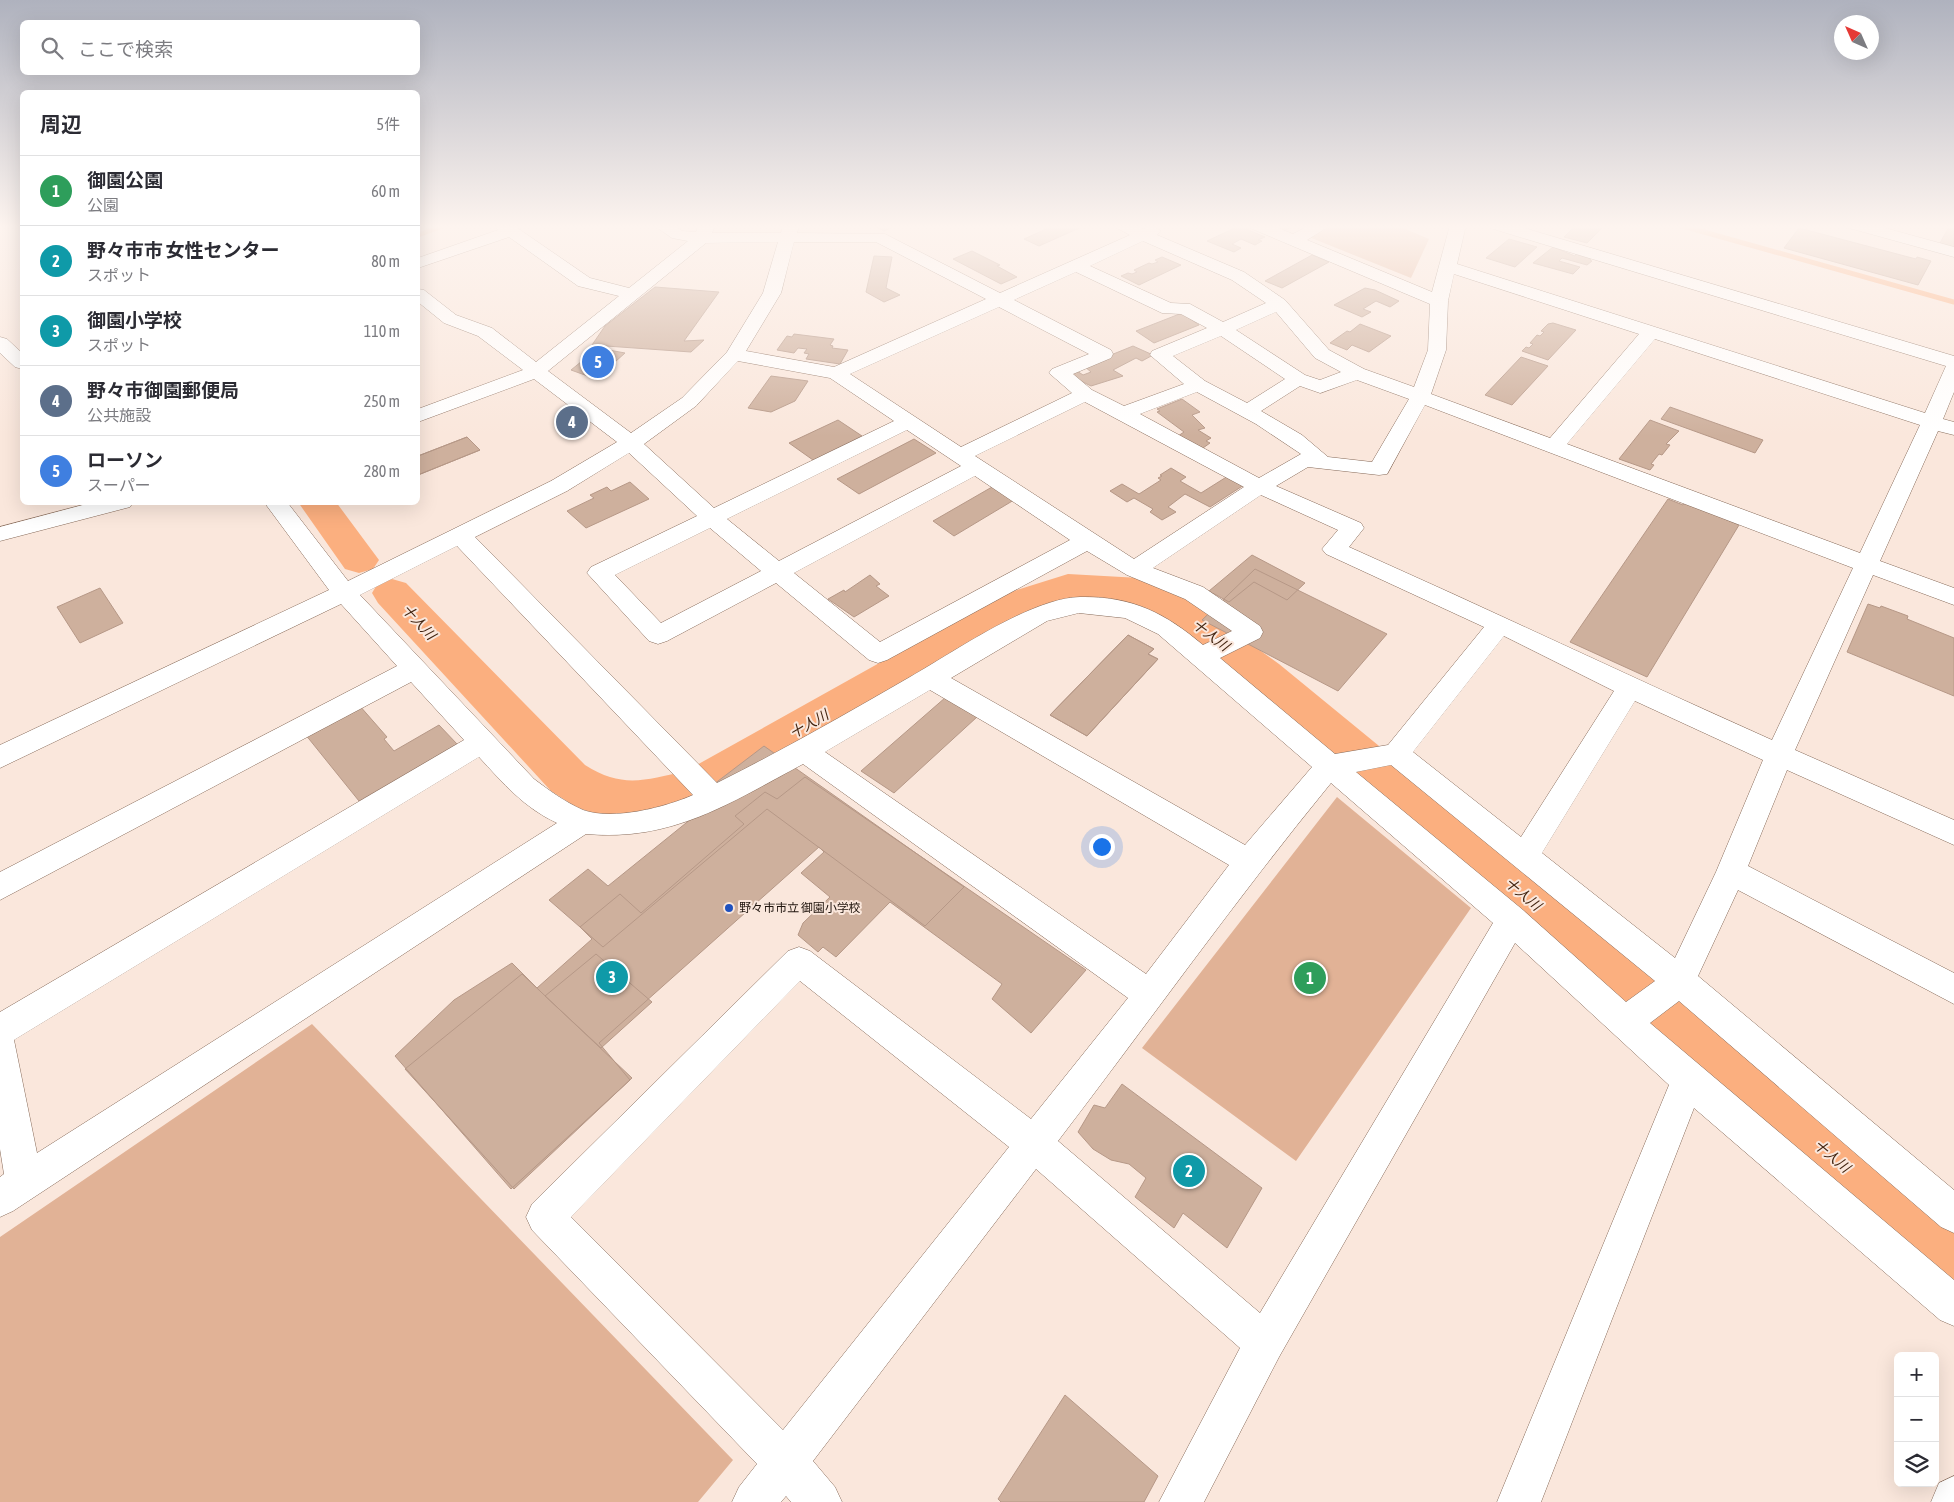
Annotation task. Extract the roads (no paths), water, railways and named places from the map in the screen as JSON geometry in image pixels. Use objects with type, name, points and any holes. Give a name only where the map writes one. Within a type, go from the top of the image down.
[{"type":"street","points":[[420,415],[535,372],[633,295]]},
{"type":"street","points":[[0,757],[344,593],[558,486],[631,443],[689,402],[734,355],[771,295]]},
{"type":"street","points":[[989,295],[1104,354],[1058,373],[1085,394],[1260,487],[1353,528],[1334,549],[1500,624],[1630,688],[1780,753],[1954,833]]},
{"type":"street","points":[[836,374],[1009,295]]},
{"type":"street","points":[[1137,295],[1168,310],[1184,308],[1222,329],[1298,379],[1320,387],[1358,373]]},
{"type":"street","points":[[1266,295],[1279,304],[1322,354],[1358,373],[1954,597]]},
{"type":"street","points":[[1425,295],[1439,301]]},
{"type":"street","points":[[1135,570],[1304,460],[1379,469],[1420,395],[1437,350],[1441,295]]},
{"type":"street","points":[[1535,295],[1943,425]]},
{"type":"street","points":[[1730,295],[1954,362]]},
{"type":"street","points":[[420,296],[450,318],[485,332],[535,372],[631,443],[712,518],[878,654],[1087,541]]},
{"type":"street","points":[[1279,304],[1159,356],[1198,385],[1247,411],[1311,452],[1322,462]]},
{"type":"street","points":[[1554,446],[1651,332]]},
{"type":"street","points":[[734,355],[836,374],[910,421],[1087,541],[1135,570],[1194,593],[1251,632],[1207,654]]},
{"type":"street","points":[[1630,1018],[1671,987],[1731,872],[1780,753],[1866,563],[1943,425],[1954,368]]},
{"type":"street","points":[[1247,411],[1298,379]]},
{"type":"street","points":[[1123,413],[1198,385]]},
{"type":"street","points":[[910,421],[599,573],[658,635],[778,572],[1085,394]]},
{"type":"street","points":[[0,534],[78,508],[100,505]]},
{"type":"street","points":[[276,505],[344,593],[524,787],[548,806],[582,822],[615,825],[673,816],[709,793],[804,751],[1040,614],[1079,605],[1130,610],[1168,628],[1207,654],[1512,920],[1630,1018],[1688,1080],[1954,1306]]},
{"type":"street","points":[[460,535],[709,793]]},
{"type":"street","points":[[754,1502],[1150,995],[1249,862],[1336,765],[1390,755],[1500,624]]},
{"type":"street","points":[[0,887],[414,669]]},
{"type":"street","points":[[931,678],[1249,862]]},
{"type":"street","points":[[1524,857],[1630,688]]},
{"type":"street","points":[[0,1030],[482,742]]},
{"type":"street","points":[[804,751],[1150,995]]},
{"type":"street","points":[[1390,755],[1524,857],[1671,987],[1954,1214]]},
{"type":"street","points":[[0,1047],[12,1190],[582,822]]},
{"type":"street","points":[[1731,872],[1954,989]]},
{"type":"street","points":[[1181,1502],[1265,1343],[1512,920]]},
{"type":"street","points":[[820,1502],[785,1462],[545,1217],[799,961],[1033,1143],[1265,1343]]},
{"type":"street","points":[[1519,1502],[1688,1080]]},
{"type":"waterway","points":[[1929,295],[1954,302]]},
{"type":"waterway","name":"十人川","points":[[318,505],[359,560]]},
{"type":"waterway","name":"十人川","points":[[392,593],[568,778],[593,794],[636,801],[697,788],[815,722],[1015,605],[1068,587],[1140,592],[1168,604],[1264,675],[1954,1259]]},
{"type":"place","name":"ローソン","points":[[598,362]]},
{"type":"place","name":"野々市御園郵便局","points":[[572,422]]},
{"type":"place","name":"野々市市立 御園小学校","points":[[729,908]]},
{"type":"place","name":"御園小学校","points":[[612,977]]},
{"type":"place","name":"御園公園","points":[[1310,978]]},
{"type":"place","name":"野々市市 女性センター","points":[[1189,1171]]}]
